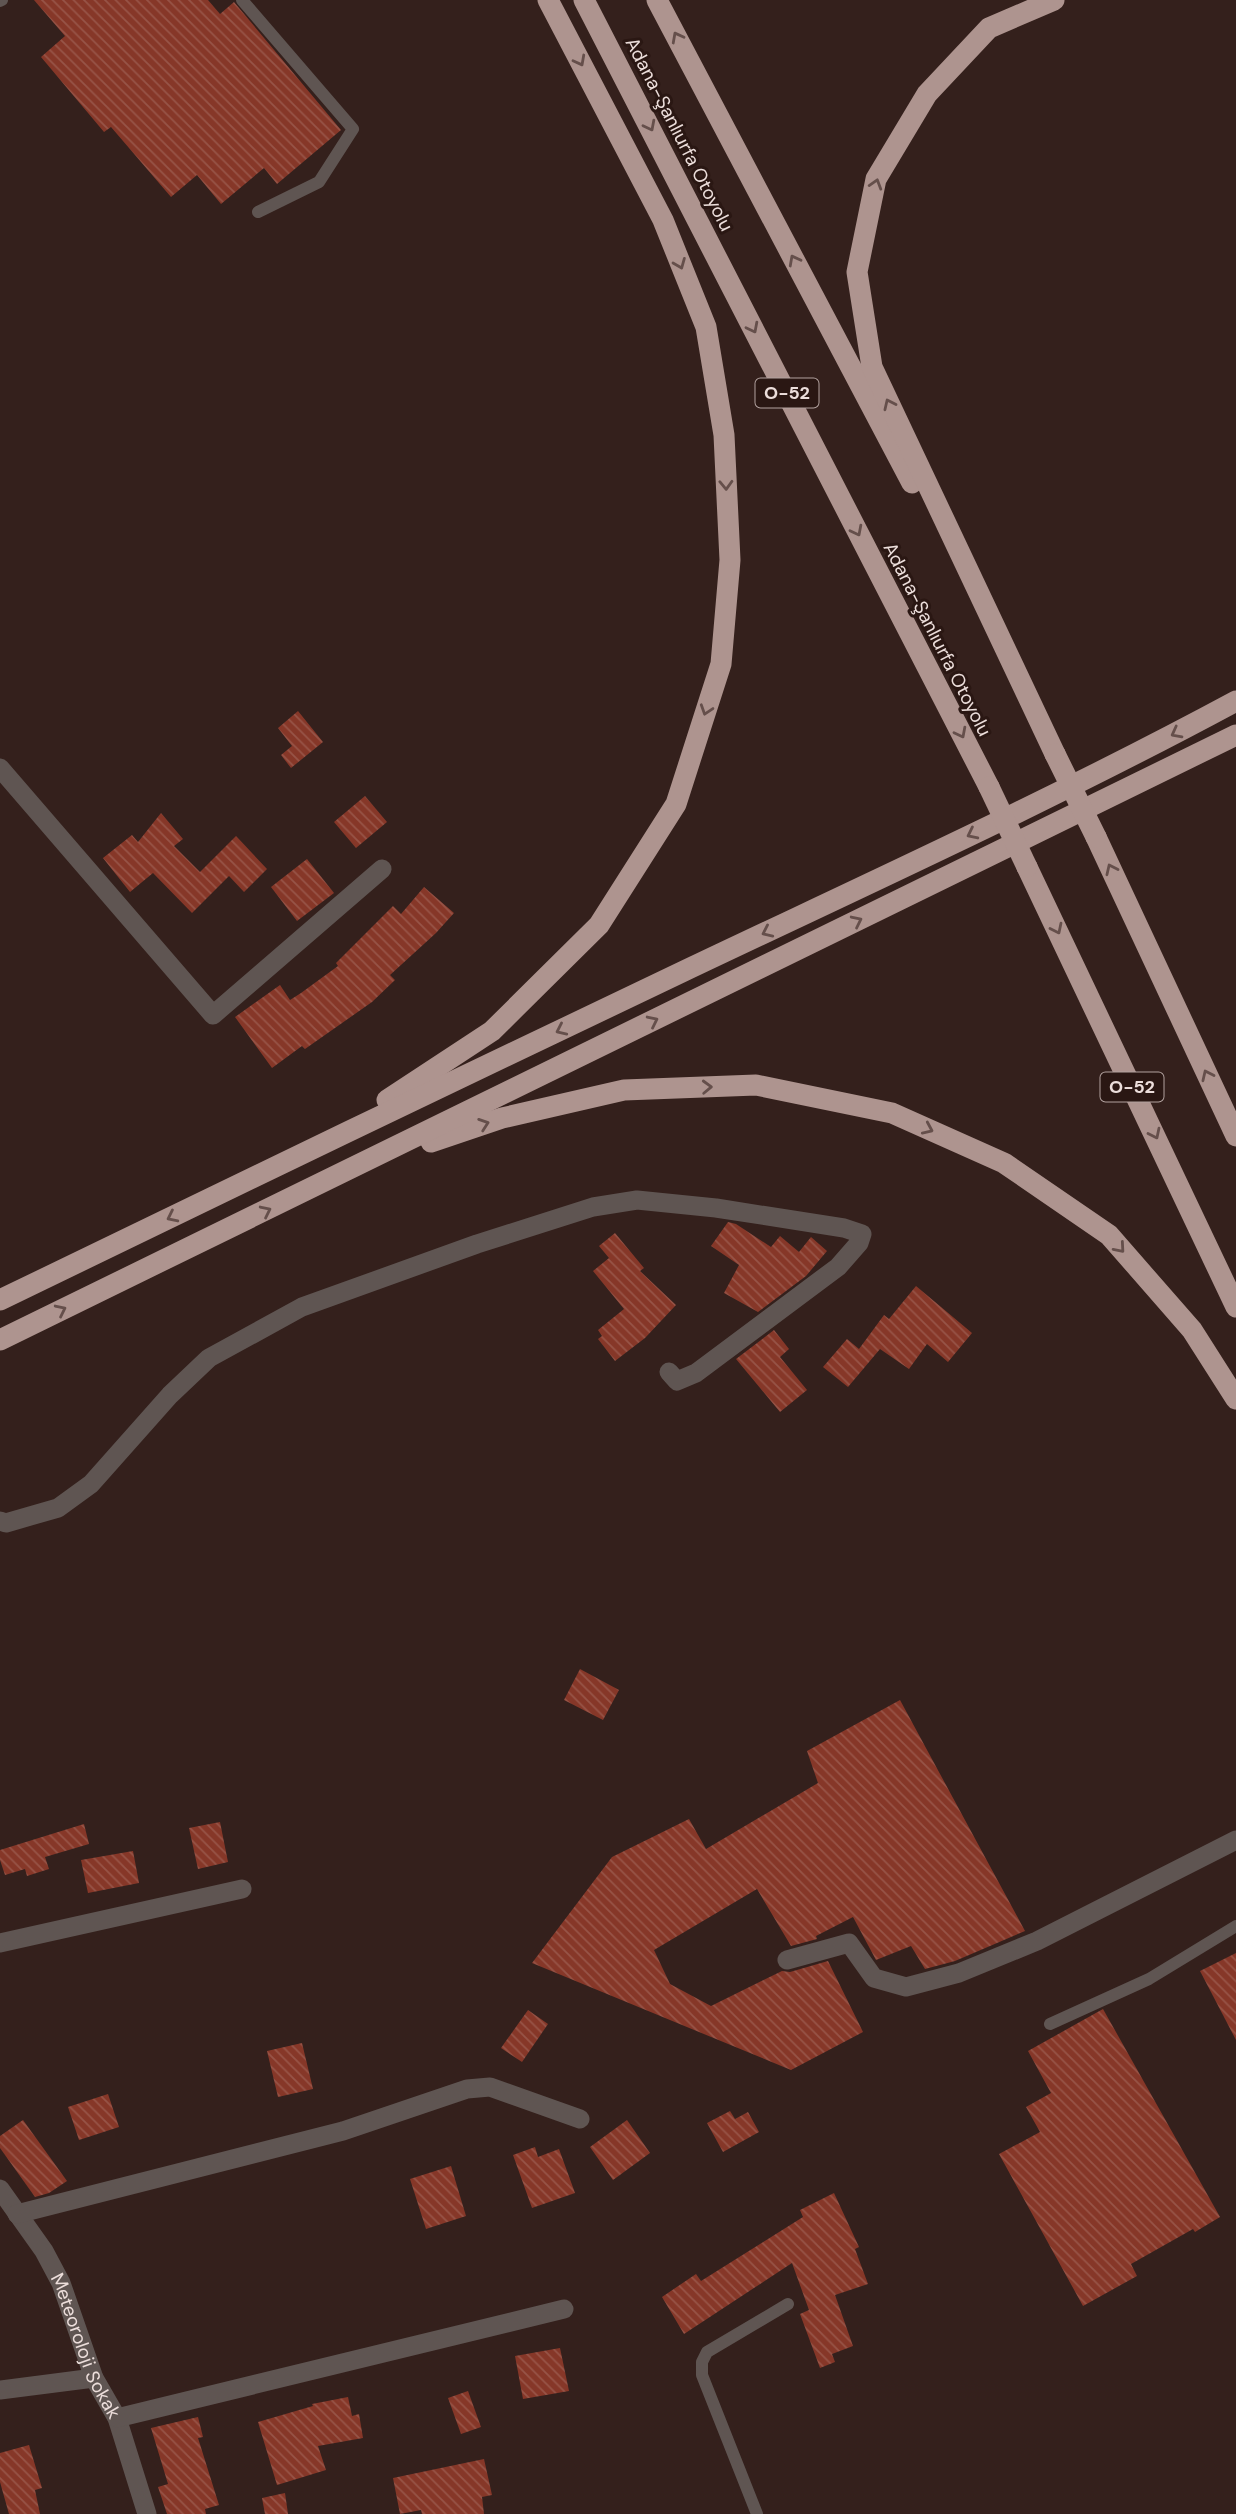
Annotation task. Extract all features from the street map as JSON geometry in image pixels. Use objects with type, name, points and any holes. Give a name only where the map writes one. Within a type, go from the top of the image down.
[{"type":"highway","points":[[321,1144],[492,1031],[599,925],[676,804],[722,664],[730,560],[724,435],[706,327],[663,220],[548,0]]},
{"type":"highway","name":"Adana-Şanlıurfa Otoyolu","points":[[584,0],[989,788],[1236,1307]]},
{"type":"highway","points":[[657,0],[1055,754]]},
{"type":"highway","points":[[1054,0],[989,28],[928,94],[876,179],[858,272],[872,367],[1236,1136]]},
{"type":"highway","points":[[0,1300],[321,1144],[961,840],[1236,701]]},
{"type":"highway","points":[[0,1340],[1236,735]]},
{"type":"highway","points":[[349,1170],[502,1118],[624,1090],[756,1085],[892,1112],[1004,1163],[1109,1235],[1192,1330],[1236,1399]]},
{"type":"street","points":[[0,768],[213,1015],[382,869]]},
{"type":"street","points":[[0,1521],[6,1523],[58,1508],[91,1484],[170,1395],[209,1358],[302,1307],[478,1244],[593,1207],[637,1200],[716,1208],[844,1228],[862,1234],[859,1243],[838,1268],[696,1373],[677,1381],[669,1371]]},
{"type":"street","points":[[787,1960],[849,1943],[874,1978],[906,1987],[959,1973],[1037,1941],[1236,1840]]},
{"type":"street","points":[[0,1942],[242,1889]]},
{"type":"street","points":[[17,2214],[343,2131],[467,2089],[490,2087],[580,2119]]},
{"type":"street","name":"Meteoroloji Sokak","points":[[0,2189],[44,2251],[61,2283],[94,2378],[117,2418],[147,2514]]},
{"type":"street","points":[[117,2418],[565,2309]]},
{"type":"street","points":[[0,2390],[94,2378]]},
{"type":"lane","points":[[242,0],[354,129],[320,182],[258,212]]},
{"type":"lane","points":[[1050,2024],[1157,1975],[1236,1926]]},
{"type":"lane","points":[[757,2514],[702,2375],[702,2362],[707,2352],[788,2304]]},
{"type":"building","points":[[34,0],[208,0],[220,14],[234,2],[341,130],[277,184],[264,168],[221,204],[197,175],[171,197],[111,127],[104,132],[41,57],[65,36]]},
{"type":"building","points":[[298,711],[323,742],[291,768],[281,755],[292,746],[278,728]]},
{"type":"building","points":[[365,796],[387,822],[356,848],[334,822]]},
{"type":"building","points":[[161,813],[183,839],[174,846],[200,872],[236,836],[267,869],[244,892],[229,876],[192,913],[153,873],[130,892],[103,858],[132,835],[138,842]]},
{"type":"building","points":[[307,859],[334,893],[297,921],[271,887]]},
{"type":"building","points":[[424,887],[454,913],[390,975],[395,980],[372,1002],[305,1049],[302,1046],[272,1068],[235,1017],[280,985],[290,1000],[301,993],[338,966],[336,963],[393,906],[401,914]]},
{"type":"building","points":[[728,1222],[736,1224],[771,1247],[780,1236],[799,1252],[811,1237],[827,1251],[806,1276],[758,1312],[724,1293],[739,1265],[711,1246]]},
{"type":"building","points":[[615,1233],[644,1268],[640,1271],[676,1305],[645,1338],[615,1361],[598,1339],[602,1336],[598,1330],[624,1309],[593,1271],[609,1258],[599,1246]]},
{"type":"building","points":[[916,1286],[972,1333],[948,1362],[927,1344],[909,1369],[880,1349],[848,1387],[823,1367],[847,1339],[859,1349],[884,1315],[889,1319]]},
{"type":"building","points":[[774,1330],[789,1349],[780,1357],[807,1390],[780,1412],[736,1359]]},
{"type":"building","points":[[580,1669],[619,1690],[603,1720],[564,1700]]},
{"type":"building","points":[[900,1700],[1025,1931],[955,1961],[925,1969],[911,1946],[876,1960],[853,1917],[816,1936],[817,1939],[791,1946],[757,1889],[654,1950],[670,1984],[711,2006],[782,1971],[790,1972],[828,1961],[863,2032],[791,2070],[532,1963],[612,1857],[689,1819],[706,1849],[818,1783],[807,1751]]},
{"type":"building","points":[[220,1822],[228,1862],[198,1869],[189,1828]]},
{"type":"building","points":[[84,1824],[89,1844],[45,1857],[49,1869],[27,1876],[25,1869],[5,1875],[0,1850]]},
{"type":"building","points":[[133,1851],[139,1883],[88,1893],[81,1860]]},
{"type":"building","points":[[1236,1953],[1236,2040],[1200,1971]]},
{"type":"building","points":[[1103,2009],[1220,2217],[1131,2264],[1137,2276],[1083,2306],[999,2154],[1040,2132],[1026,2107],[1051,2093],[1028,2051]]},
{"type":"building","points":[[528,2010],[548,2024],[522,2062],[501,2048]]},
{"type":"building","points":[[302,2043],[313,2089],[278,2097],[267,2051]]},
{"type":"building","points":[[108,2094],[119,2127],[79,2140],[68,2107]]},
{"type":"building","points":[[730,2111],[735,2119],[748,2112],[759,2132],[723,2152],[707,2123]]},
{"type":"building","points":[[23,2120],[67,2181],[49,2193],[35,2197],[0,2148],[0,2136]]},
{"type":"building","points":[[627,2120],[650,2153],[613,2180],[590,2147]]},
{"type":"building","points":[[535,2147],[538,2157],[559,2149],[575,2193],[532,2208],[513,2155]]},
{"type":"building","points":[[451,2166],[466,2216],[426,2229],[410,2179]]},
{"type":"building","points":[[834,2193],[859,2247],[855,2249],[868,2284],[835,2295],[853,2346],[832,2354],[835,2362],[820,2368],[800,2314],[809,2310],[792,2263],[684,2334],[662,2297],[696,2274],[701,2281],[803,2217],[800,2210]]},
{"type":"building","points":[[560,2348],[569,2391],[523,2399],[515,2356]]},
{"type":"building","points":[[468,2391],[481,2427],[461,2434],[448,2398]]},
{"type":"building","points":[[348,2397],[352,2416],[359,2414],[363,2438],[318,2446],[326,2470],[277,2485],[258,2422],[313,2406],[312,2404]]},
{"type":"building","points":[[198,2417],[203,2437],[198,2438],[219,2505],[205,2509],[206,2514],[167,2514],[158,2487],[168,2484],[151,2428]]},
{"type":"building","points":[[29,2445],[42,2488],[35,2490],[40,2514],[9,2514],[0,2482],[0,2453]]},
{"type":"building","points":[[484,2459],[492,2495],[482,2497],[484,2514],[422,2514],[421,2510],[400,2514],[393,2478]]},
{"type":"building","points":[[285,2493],[288,2514],[265,2514],[262,2498]]}]
